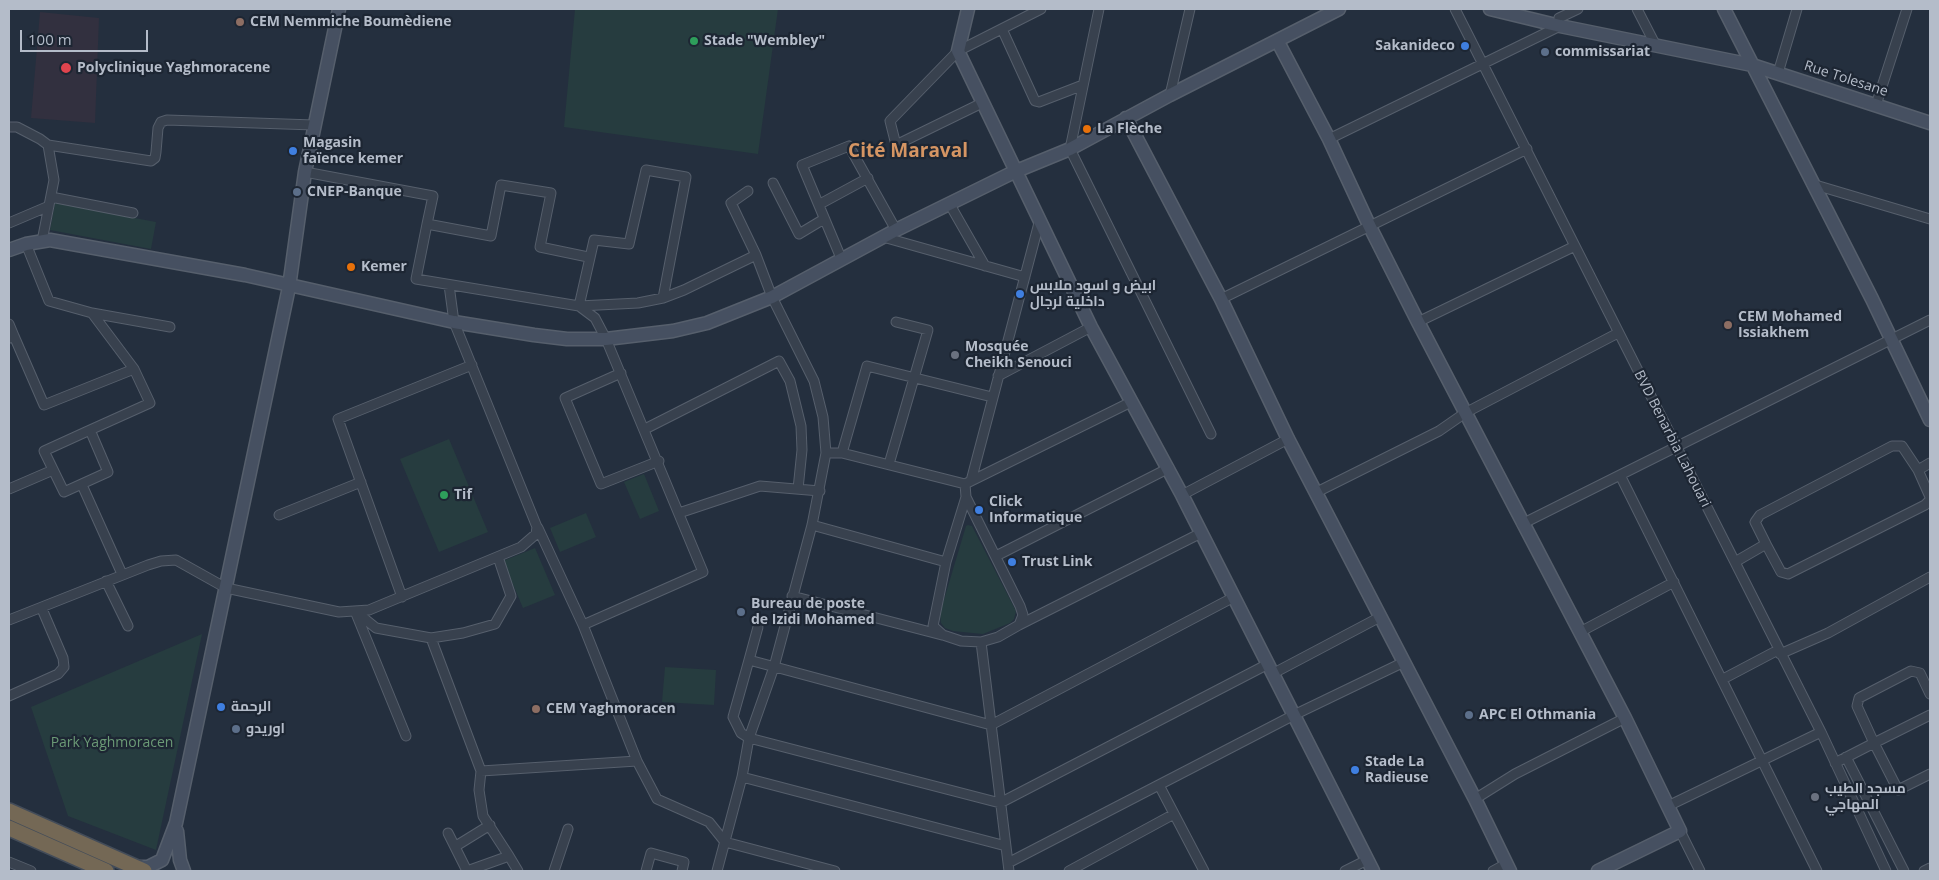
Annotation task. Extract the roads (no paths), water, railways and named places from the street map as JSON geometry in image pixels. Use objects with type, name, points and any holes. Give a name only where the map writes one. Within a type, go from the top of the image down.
[{"type":"highway","points":[[9,811],[139,869]]},
{"type":"highway","points":[[9,828],[106,871]]},
{"type":"street","points":[[139,869],[162,860],[176,823],[288,287],[305,172],[339,9]]},
{"type":"street","points":[[968,9],[958,51],[1014,172],[1091,327],[1130,402],[1169,468],[1370,866],[1345,871]]},
{"type":"street","points":[[982,103],[896,145],[890,121],[958,51],[1041,9]]},
{"type":"street","points":[[1099,9],[1070,149],[1211,434]]},
{"type":"street","points":[[1170,95],[1190,9]]},
{"type":"street","points":[[9,250],[26,244],[50,240],[226,272],[454,322],[567,339],[606,339],[649,335],[698,325],[772,297],[841,258],[896,230],[1014,172],[1070,149],[1170,95],[1278,42],[1339,9]]},
{"type":"street","name":"BVD Benarbia Lahouari","points":[[1455,9],[1821,732],[1886,871]]},
{"type":"street","name":"Rue Tolesane","points":[[1490,9],[1559,22],[1752,65],[1930,123]]},
{"type":"street","points":[[1554,9],[1559,22]]},
{"type":"street","points":[[1329,139],[1481,63],[1559,22],[1578,9]]},
{"type":"street","points":[[1637,9],[1655,44]]},
{"type":"street","points":[[1724,9],[1929,413]]},
{"type":"street","points":[[1778,73],[1797,9]]},
{"type":"street","points":[[1876,105],[1908,9]]},
{"type":"street","points":[[1002,29],[1035,101],[1039,102],[1083,85]]},
{"type":"street","points":[[1278,42],[1329,139],[1369,225],[1418,322],[1625,718],[1700,871]]},
{"type":"street","points":[[1126,118],[1220,299],[1288,439],[1475,799],[1508,868],[1493,871]]},
{"type":"street","points":[[9,127],[17,127],[48,145],[151,161],[156,152],[158,128],[161,122],[167,120],[314,125]]},
{"type":"street","points":[[42,241],[54,180],[48,145]]},
{"type":"street","points":[[841,258],[824,219],[820,204],[802,165],[848,146],[896,230]]},
{"type":"street","points":[[1220,299],[1526,149]]},
{"type":"street","points":[[579,306],[588,257],[594,240],[629,244],[646,170],[686,177],[663,298]]},
{"type":"street","points":[[305,172],[433,196],[416,279],[579,306],[638,303],[663,298],[684,290],[756,255]]},
{"type":"street","points":[[820,204],[868,178]]},
{"type":"street","points":[[773,183],[799,234],[824,219]]},
{"type":"street","points":[[1812,184],[1930,218]]},
{"type":"street","points":[[428,224],[491,236],[501,185],[552,193],[540,247],[588,257]]},
{"type":"street","points":[[717,871],[742,777],[749,738],[774,667],[812,525],[826,453],[822,417],[814,381],[772,297],[756,255],[731,203],[748,191]]},
{"type":"street","points":[[9,222],[50,202],[133,213]]},
{"type":"street","points":[[950,203],[985,266]]},
{"type":"street","points":[[943,635],[933,626],[933,617],[946,562],[966,497],[968,482],[1039,223]]},
{"type":"street","points":[[883,237],[1025,277]]},
{"type":"street","points":[[26,244],[49,301],[92,313],[170,327]]},
{"type":"street","points":[[1418,322],[1575,246]]},
{"type":"street","points":[[449,284],[454,322],[537,527],[583,625],[637,761],[657,799],[709,822],[726,842],[835,871]]},
{"type":"street","points":[[579,306],[595,318],[606,339],[659,461],[703,572],[583,625]]},
{"type":"street","points":[[90,430],[108,472],[64,492],[44,451],[90,430],[150,403],[134,368],[92,313]]},
{"type":"street","points":[[1522,524],[1930,320]]},
{"type":"street","points":[[889,464],[917,377],[928,330],[896,322]]},
{"type":"street","points":[[9,324],[11,338],[44,405],[134,368]]},
{"type":"street","points":[[998,376],[1091,327]]},
{"type":"street","points":[[1317,492],[1439,432],[1465,413],[1618,333]]},
{"type":"street","points":[[645,429],[779,361],[790,381],[801,426],[802,450],[798,489]]},
{"type":"street","points":[[402,597],[338,419],[472,365]]},
{"type":"street","points":[[842,453],[867,366],[992,397]]},
{"type":"street","points":[[621,374],[566,398],[601,484],[659,461]]},
{"type":"street","points":[[826,453],[842,453],[968,482],[1130,402]]},
{"type":"street","points":[[1182,494],[1288,439]]},
{"type":"street","points":[[1892,446],[1902,446],[1918,470],[1930,498],[1926,505],[1788,574],[1781,572],[1755,522],[1756,518],[1892,446]]},
{"type":"street","points":[[1918,470],[1930,463]]},
{"type":"street","points":[[996,556],[1169,468]]},
{"type":"street","points":[[9,489],[53,470]]},
{"type":"street","points":[[1620,475],[1817,871]]},
{"type":"street","points":[[279,515],[361,482]]},
{"type":"street","points":[[82,485],[122,574]]},
{"type":"street","points":[[679,514],[760,486],[820,491]]},
{"type":"street","points":[[966,497],[1020,606],[1022,616],[1019,625]]},
{"type":"street","points":[[812,525],[946,562]]},
{"type":"street","points":[[9,620],[42,609],[122,574],[161,561],[176,560],[226,588],[339,612],[369,610],[521,547],[536,534],[537,527]]},
{"type":"street","points":[[792,596],[961,641],[981,642],[998,636],[1202,533]]},
{"type":"street","points":[[1735,562],[1766,544]]},
{"type":"street","points":[[355,612],[376,628],[431,638],[463,633],[495,624],[511,596],[498,557]]},
{"type":"street","points":[[1723,679],[1779,652],[1828,633],[1930,577]]},
{"type":"street","points":[[106,581],[128,626]]},
{"type":"street","points":[[1580,632],[1674,582]]},
{"type":"street","points":[[749,660],[991,725],[1234,597]]},
{"type":"street","points":[[9,696],[58,674],[64,667],[63,658],[42,609]]},
{"type":"street","points":[[355,612],[406,736]]},
{"type":"street","points":[[758,627],[733,717],[741,733],[749,738],[1000,803],[1271,668],[1380,617]]},
{"type":"street","points":[[431,638],[481,771],[480,804],[483,816],[518,871]]},
{"type":"street","points":[[981,642],[1008,867],[1159,785],[1294,715],[1404,662]]},
{"type":"street","points":[[1930,694],[1920,673],[1911,671],[1859,698],[1857,706],[1898,790],[1930,774]]},
{"type":"street","points":[[1835,763],[1930,715]]},
{"type":"street","points":[[1475,799],[1515,774],[1625,718]]},
{"type":"street","points":[[1668,806],[1821,732]]},
{"type":"street","points":[[1846,757],[1904,871]]},
{"type":"street","points":[[481,771],[637,761]]},
{"type":"street","points":[[742,777],[1006,846]]},
{"type":"street","points":[[1159,785],[1204,871]]},
{"type":"street","points":[[1069,871],[1174,814]]},
{"type":"street","points":[[176,823],[180,860],[184,871]]},
{"type":"street","points":[[456,846],[490,825]]},
{"type":"street","points":[[554,871],[568,829]]},
{"type":"street","points":[[1598,871],[1680,831]]},
{"type":"street","points":[[448,832],[467,871],[509,856]]},
{"type":"street","points":[[646,871],[651,853],[684,862],[682,871]]},
{"type":"street","points":[[9,862],[32,871]]},
{"type":"street","points":[[1924,871],[1930,868]]},
{"type":"place","name":"CEM Nemmiche Boumèdiene","points":[[240,22]]},
{"type":"place","name":"Stade \"Wembley\"","points":[[694,41]]},
{"type":"place","name":"Sakanideco","points":[[1465,46]]},
{"type":"place","name":"commissariat","points":[[1545,52]]},
{"type":"place","name":"Polyclinique Yaghmoracene","points":[[66,68]]},
{"type":"place","name":"La Flèche","points":[[1087,129]]},
{"type":"place","name":"Magasin faïence kemer","points":[[293,151]]},
{"type":"place","name":"CNEP-Banque","points":[[297,192]]},
{"type":"place","name":"Kemer","points":[[351,267]]},
{"type":"place","name":"ابيض و اسود ملابس داخلية لرجال","points":[[1020,294]]},
{"type":"place","name":"CEM Mohamed Issiakhem","points":[[1728,325]]},
{"type":"place","name":"Mosquée Cheikh Senouci","points":[[955,355]]},
{"type":"place","name":"Tif","points":[[444,495]]},
{"type":"place","name":"Click Informatique","points":[[979,510]]},
{"type":"place","name":"Trust Link","points":[[1012,562]]},
{"type":"place","name":"Bureau de poste de Izidi Mohamed","points":[[741,612]]},
{"type":"place","name":"الرحمة","points":[[221,707]]},
{"type":"place","name":"CEM Yaghmoracen","points":[[536,709]]},
{"type":"place","name":"APC El Othmania","points":[[1469,715]]},
{"type":"place","name":"اوريدو","points":[[236,729]]},
{"type":"place","name":"Stade La Radieuse","points":[[1355,770]]},
{"type":"place","name":"مسجد الطيب المهاجي","points":[[1815,797]]},
{"type":"district","name":"Cité Maraval","points":[[908,152]]},
{"type":"park label","name":"Park Yaghmoracen","points":[[112,743]]}]
